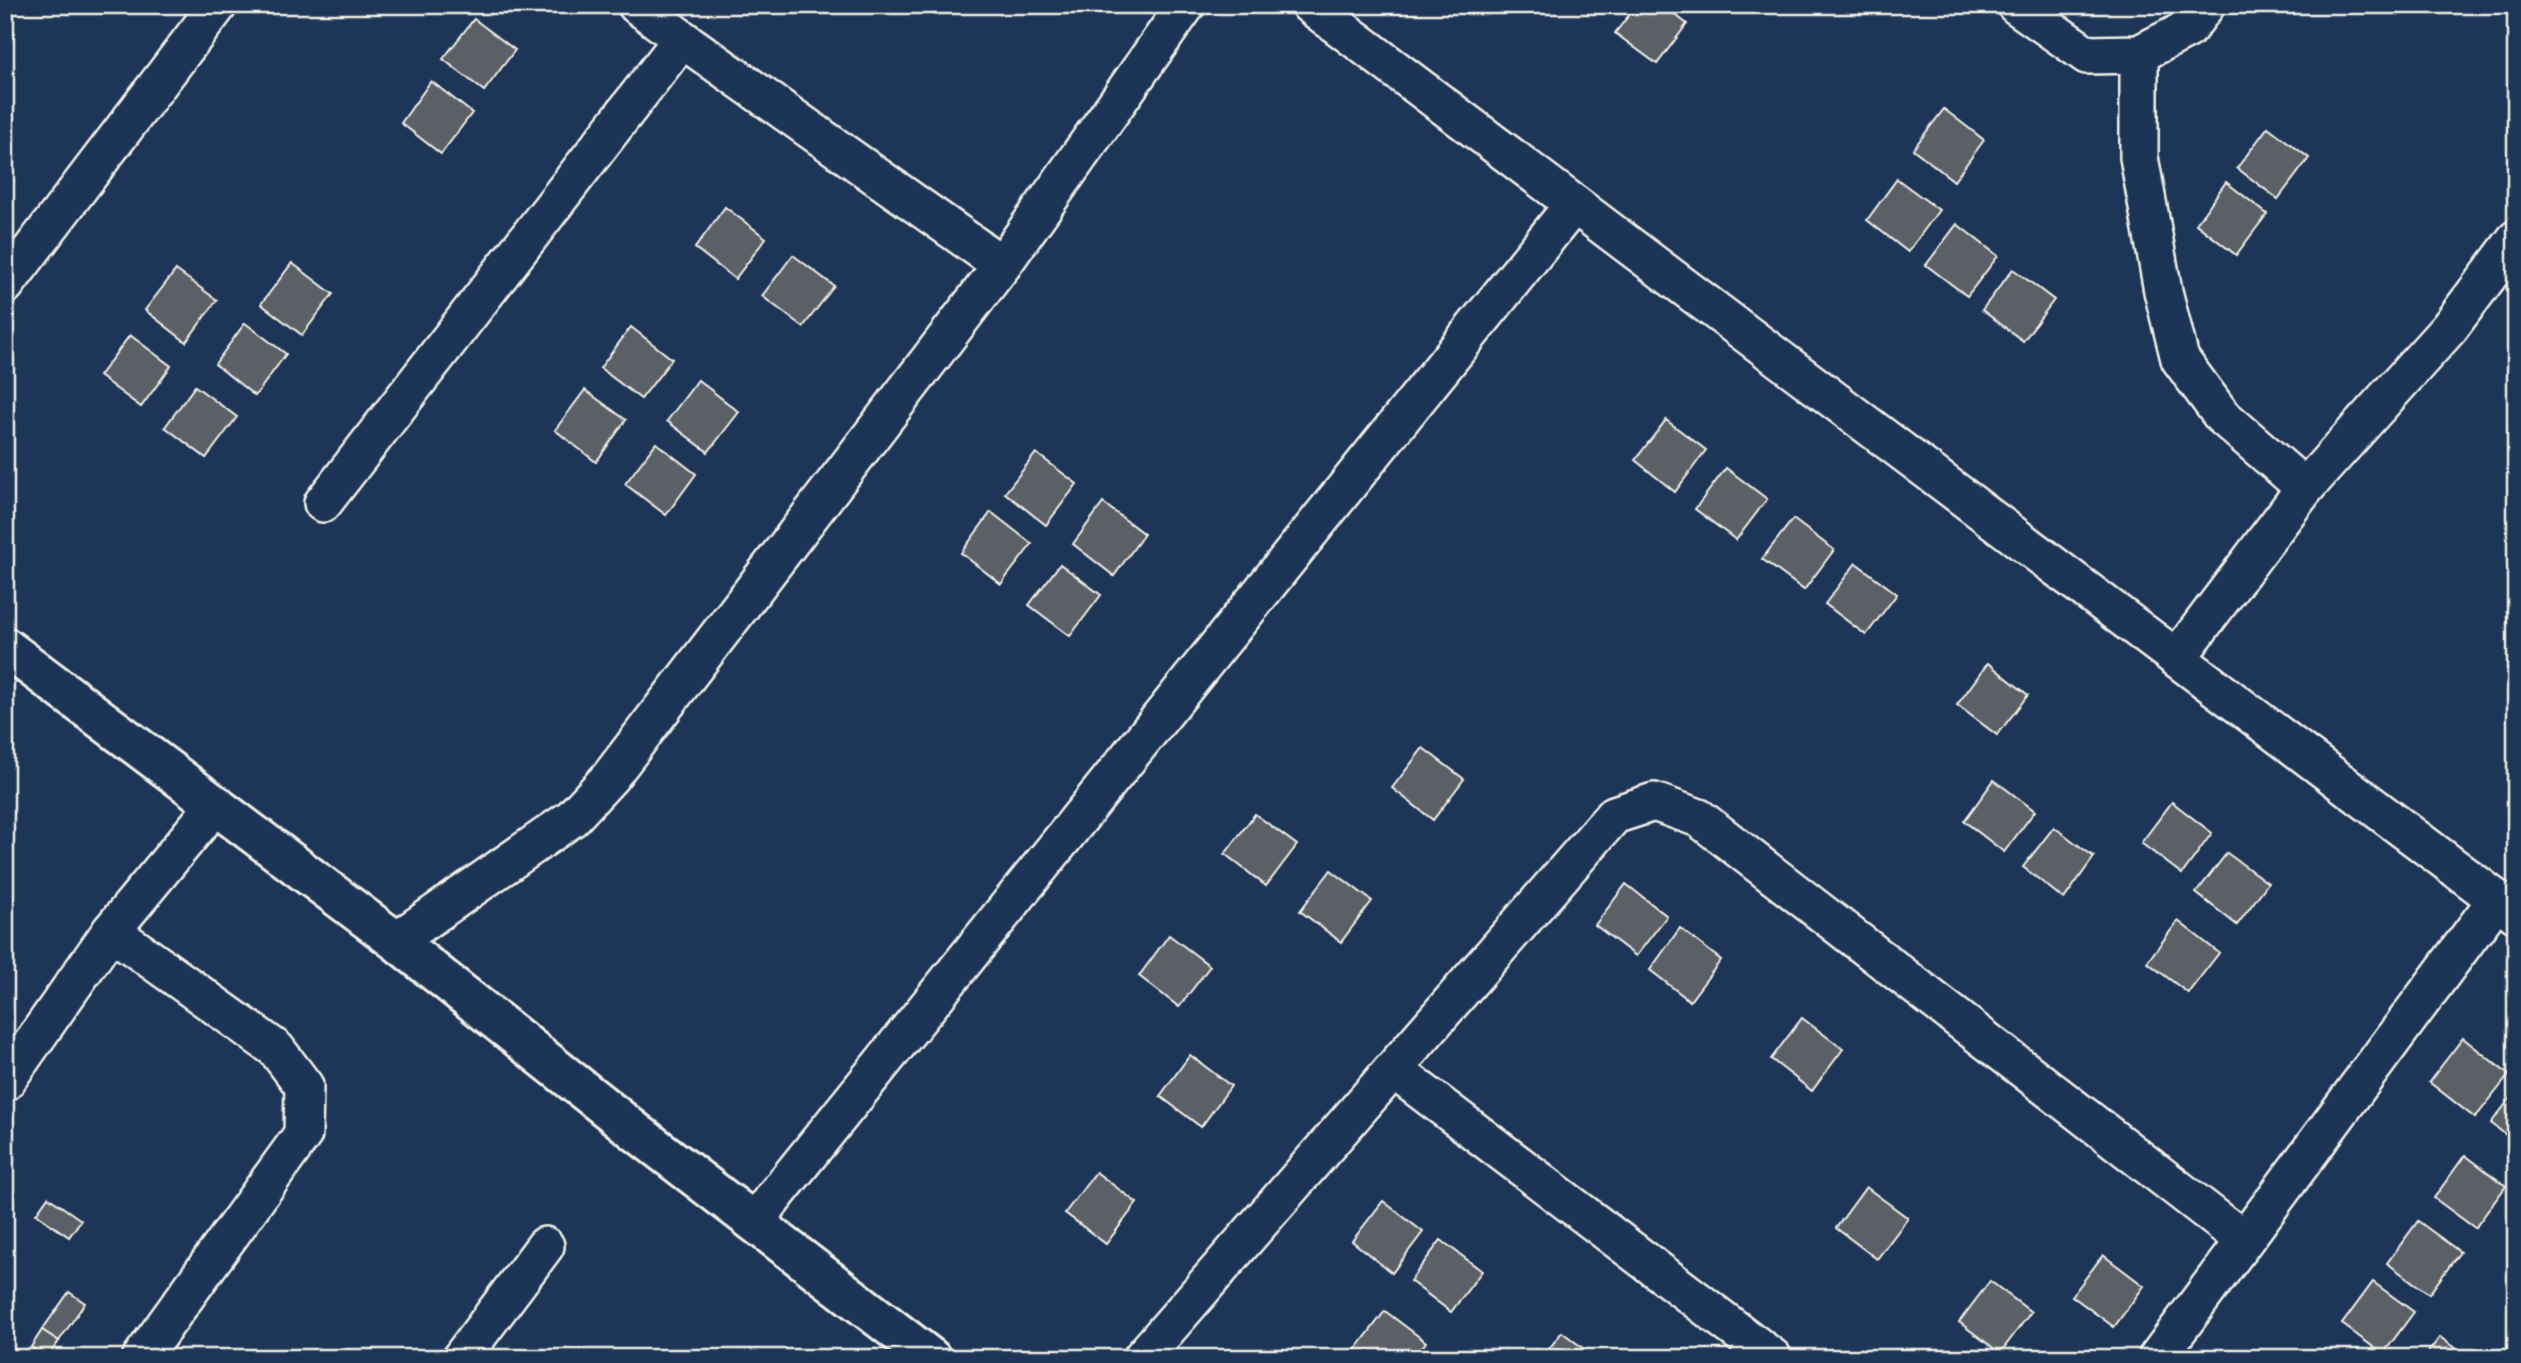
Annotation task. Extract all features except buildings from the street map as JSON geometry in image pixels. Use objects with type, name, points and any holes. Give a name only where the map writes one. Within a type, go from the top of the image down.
[{"type":"street","points":[[5,285],[218,5]]},
{"type":"street","points":[[637,5],[681,39],[1002,265]]},
{"type":"street","points":[[396,941],[572,818],[610,777],[1002,265],[1186,5]]},
{"type":"street","points":[[1310,5],[2507,907],[2245,1240],[2157,1358]]},
{"type":"street","points":[[2016,5],[2087,55],[2139,54],[2188,29],[2206,5]]},
{"type":"street","points":[[323,503],[681,39]]},
{"type":"street","points":[[2139,54],[2139,157],[2163,291],[2180,359],[2222,416],[2305,488]]},
{"type":"street","points":[[754,1222],[1574,204]]},
{"type":"street","points":[[2177,658],[2305,488],[2449,328],[2516,239]]},
{"type":"street","points":[[5,647],[396,941],[635,1131],[931,1358]]},
{"type":"street","points":[[1142,1358],[1614,815],[1654,802],[1699,818],[2245,1240]]},
{"type":"street","points":[[5,1083],[111,931],[216,804]]},
{"type":"street","points":[[111,931],[276,1049],[304,1086],[303,1134],[141,1358]]},
{"type":"street","points":[[1394,1070],[1773,1358]]},
{"type":"street","points":[[461,1358],[545,1246]]}]
